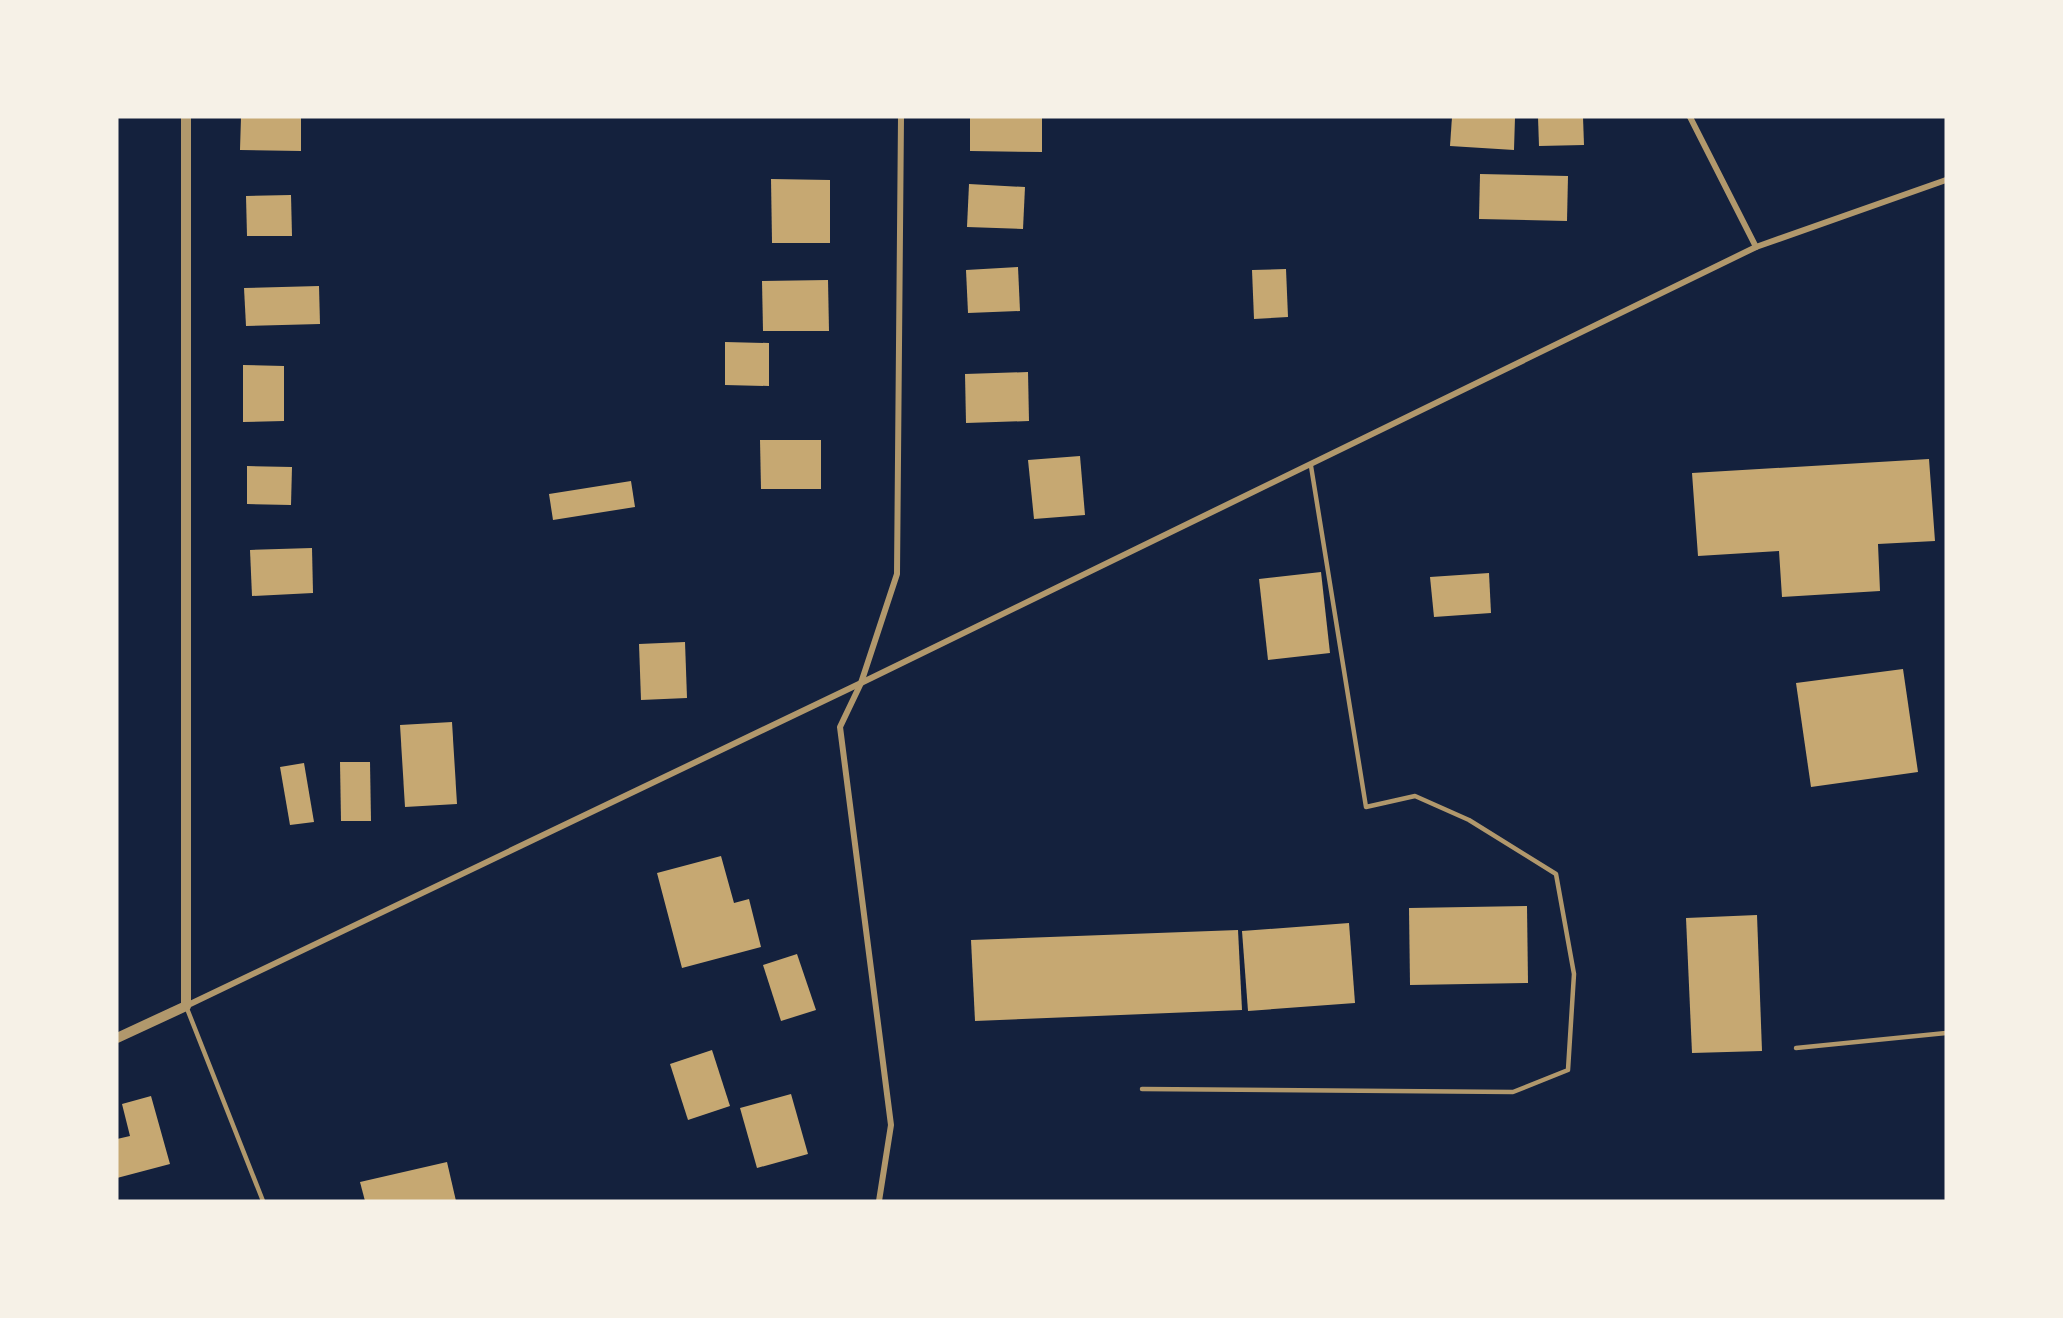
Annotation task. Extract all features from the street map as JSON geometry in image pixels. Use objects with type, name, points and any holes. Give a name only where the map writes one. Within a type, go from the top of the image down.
[{"type":"street","points":[[186,117],[186,1006]]},
{"type":"street","points":[[879,1201],[891,1125],[840,727],[861,684],[897,574],[901,117]]},
{"type":"street","points":[[1690,117],[1756,247]]},
{"type":"street","points":[[117,1038],[861,684],[1756,247],[1946,180]]},
{"type":"lane","points":[[1142,1089],[1513,1092],[1568,1070],[1574,974],[1556,874],[1469,820],[1415,796],[1366,807],[1311,466]]},
{"type":"lane","points":[[186,1006],[263,1201]]},
{"type":"lane","points":[[1796,1048],[1946,1033]]},
{"type":"building","points":[[241,117],[301,117],[301,151],[240,150]]},
{"type":"building","points":[[970,117],[1042,117],[1042,152],[970,151]]},
{"type":"building","points":[[1452,117],[1515,117],[1514,150],[1450,146]]},
{"type":"building","points":[[1538,117],[1583,117],[1584,145],[1539,146]]},
{"type":"building","points":[[1480,174],[1568,176],[1567,221],[1479,219]]},
{"type":"building","points":[[771,179],[830,180],[830,243],[772,243]]},
{"type":"building","points":[[969,184],[1025,187],[1023,229],[967,227]]},
{"type":"building","points":[[291,195],[292,236],[247,236],[246,196]]},
{"type":"building","points":[[1018,267],[1020,311],[968,313],[966,270]]},
{"type":"building","points":[[1286,269],[1288,317],[1254,319],[1252,270]]},
{"type":"building","points":[[828,280],[829,331],[763,331],[762,281]]},
{"type":"building","points":[[319,286],[320,324],[246,326],[244,288]]},
{"type":"building","points":[[725,342],[769,343],[769,386],[725,385]]},
{"type":"building","points":[[243,365],[284,366],[284,421],[243,422]]},
{"type":"building","points":[[1028,372],[1029,421],[966,423],[965,374]]},
{"type":"building","points":[[760,440],[821,440],[821,489],[761,489]]},
{"type":"building","points":[[1080,456],[1085,515],[1034,519],[1028,460]]},
{"type":"building","points":[[1929,459],[1935,541],[1878,544],[1880,591],[1782,597],[1779,551],[1698,556],[1692,473]]},
{"type":"building","points":[[247,466],[292,467],[291,505],[247,504]]},
{"type":"building","points":[[631,481],[635,507],[553,520],[549,494]]},
{"type":"building","points":[[312,548],[313,593],[252,596],[250,550]]},
{"type":"building","points":[[1321,572],[1330,653],[1268,660],[1259,579]]},
{"type":"building","points":[[1489,573],[1491,613],[1434,617],[1430,577]]},
{"type":"building","points":[[685,642],[687,698],[641,700],[639,644]]},
{"type":"building","points":[[1903,669],[1918,772],[1811,787],[1796,683]]},
{"type":"building","points":[[452,722],[457,804],[405,807],[400,725]]},
{"type":"building","points":[[340,762],[370,762],[371,821],[341,821]]},
{"type":"building","points":[[304,763],[314,822],[290,825],[280,767]]},
{"type":"building","points":[[721,856],[734,903],[749,899],[761,947],[682,968],[657,873]]},
{"type":"building","points":[[1527,906],[1528,983],[1410,985],[1409,908]]},
{"type":"building","points":[[1757,915],[1762,1051],[1692,1053],[1686,918]]},
{"type":"building","points":[[1349,923],[1355,1003],[1248,1011],[1242,931]]},
{"type":"building","points":[[1238,930],[1242,1010],[975,1021],[971,940]]},
{"type":"building","points":[[797,954],[816,1010],[781,1021],[763,965]]},
{"type":"building","points":[[712,1050],[730,1106],[688,1120],[670,1064]]},
{"type":"building","points":[[791,1094],[808,1154],[757,1168],[740,1108]]},
{"type":"building","points":[[151,1096],[170,1164],[117,1178],[117,1139],[130,1136],[122,1104]]},
{"type":"building","points":[[447,1162],[456,1201],[365,1201],[360,1182]]}]
